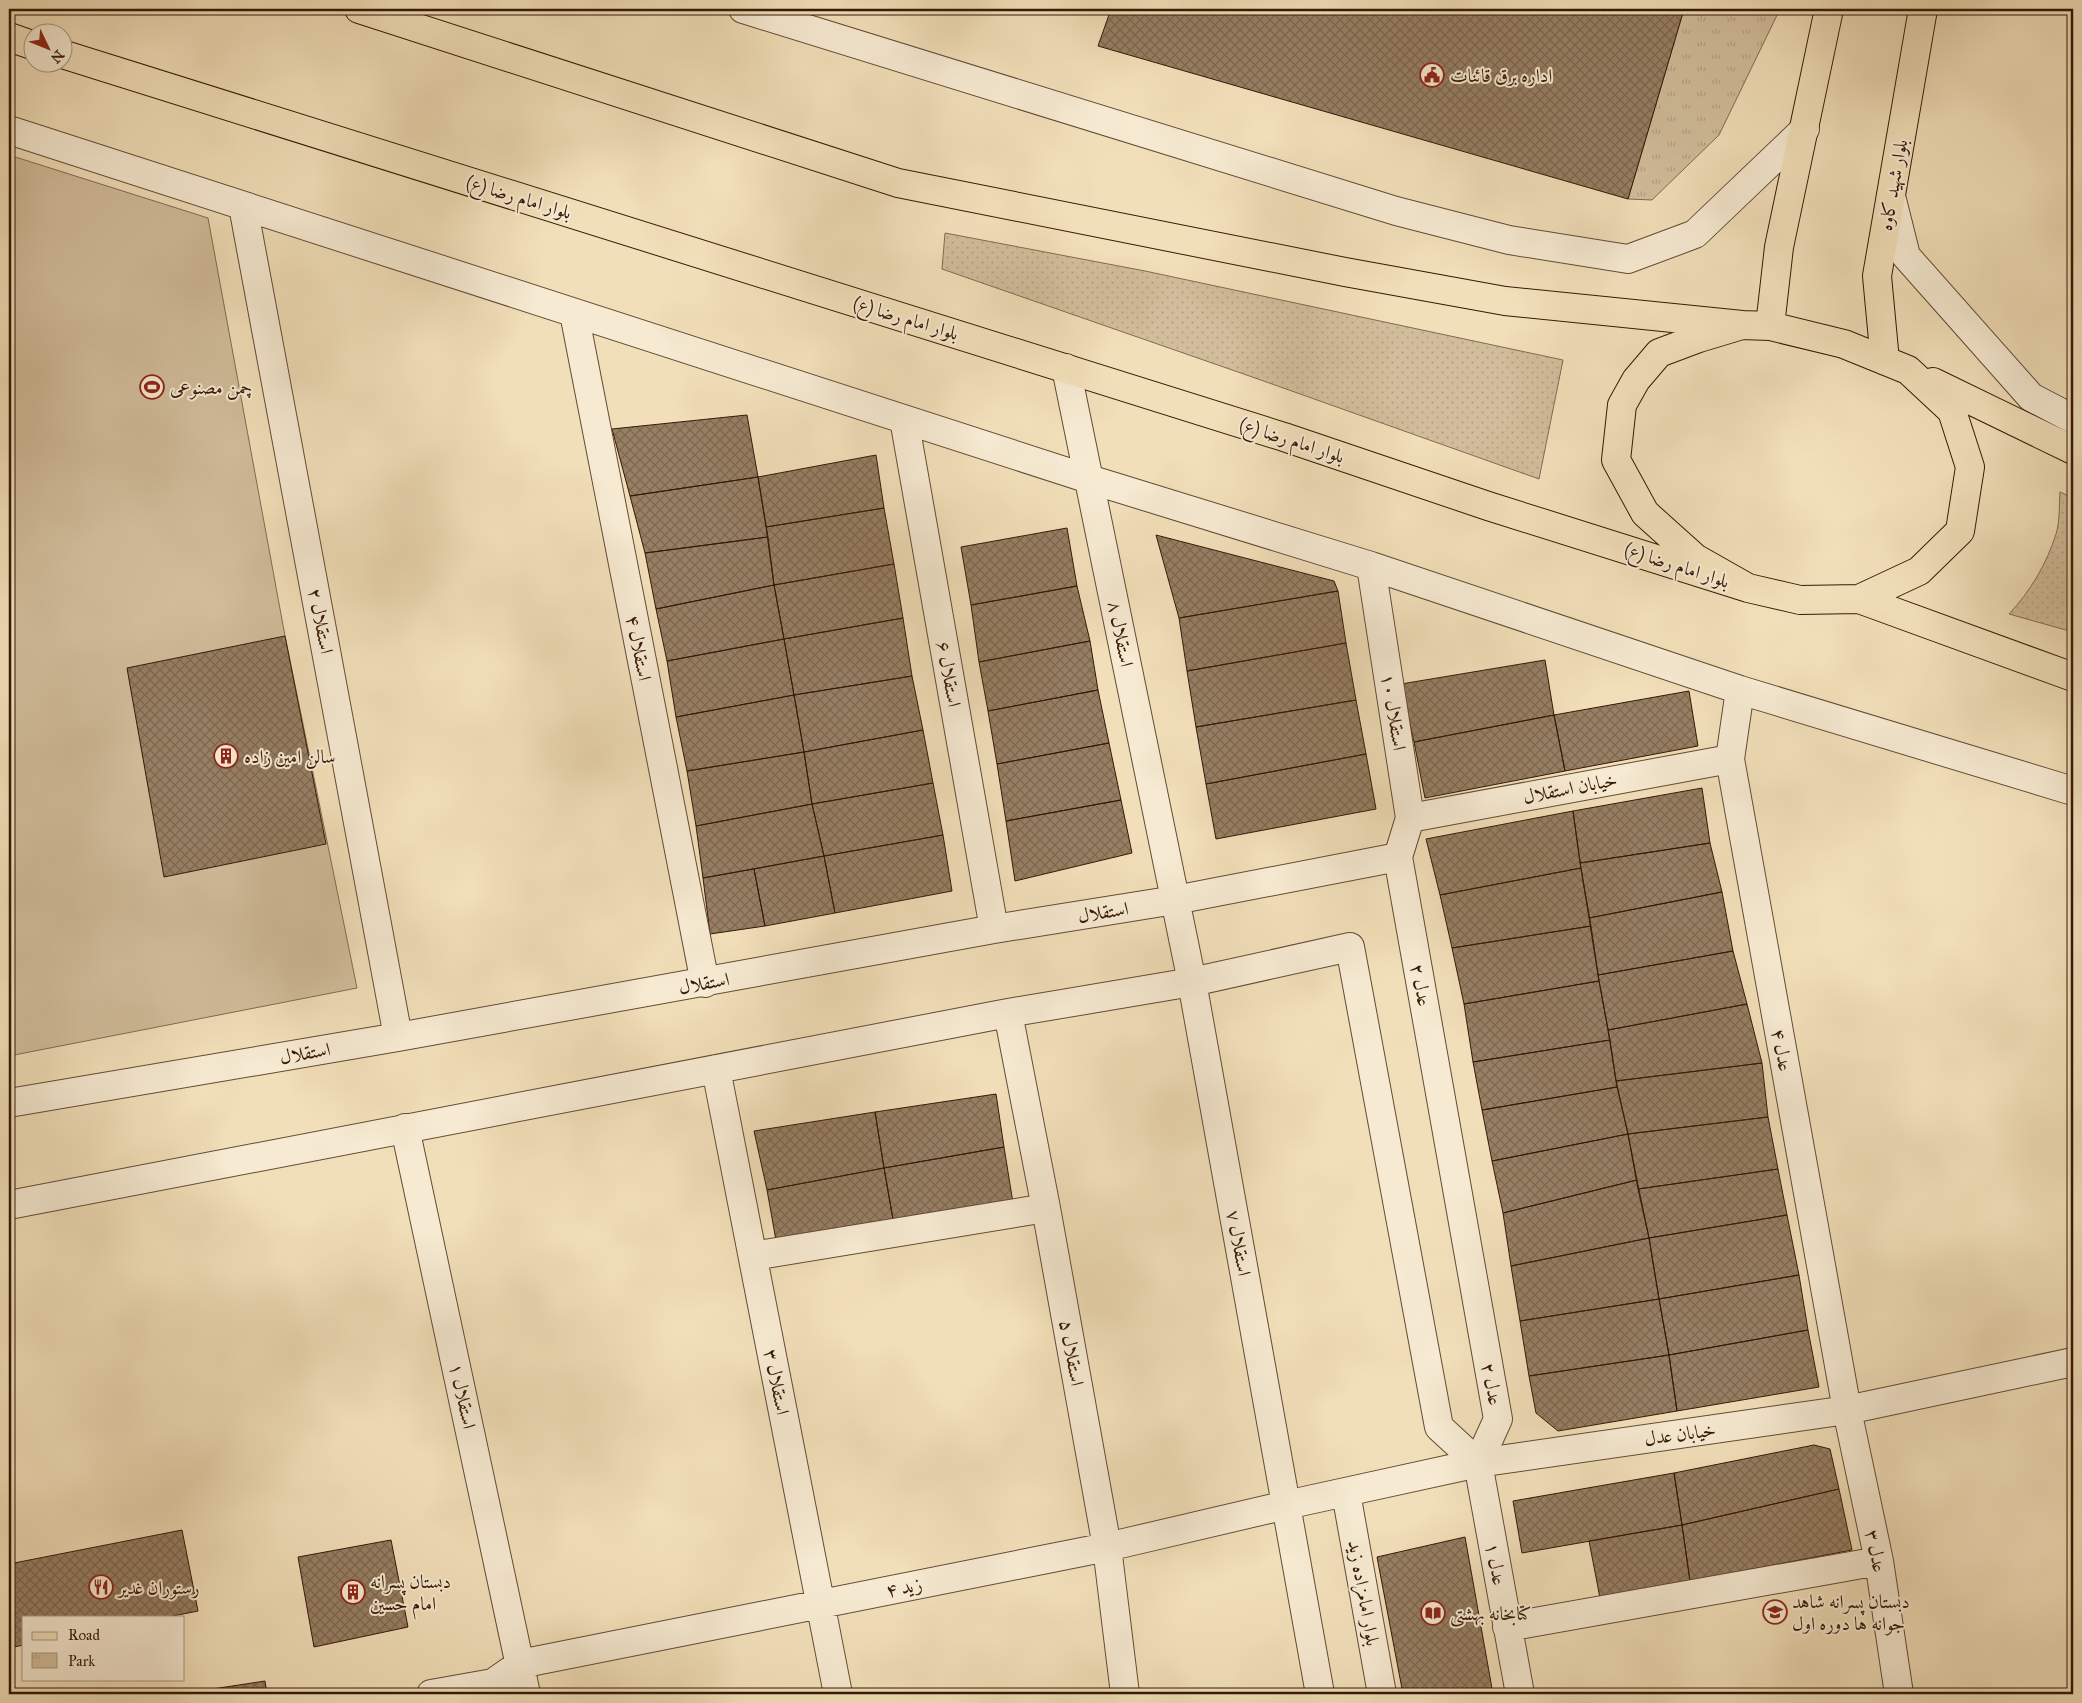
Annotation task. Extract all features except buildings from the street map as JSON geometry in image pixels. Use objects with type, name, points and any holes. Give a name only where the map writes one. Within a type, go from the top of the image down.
[{"type":"main road","points":[[359,9],[898,183],[1335,270],[1505,301],[1742,325],[1770,326],[1844,344],[1896,366],[2073,450]]},
{"type":"main road","points":[[1770,326],[1779,247],[1829,9]]},
{"type":"main road","name":"بلوار شهید کاوه","points":[[1896,366],[1877,276],[1923,9]]},
{"type":"main road","points":[[9,38],[22,42]]},
{"type":"main road","name":"بلوار امام رضا (ع)","points":[[72,57],[1284,436],[1488,506],[1748,588]]},
{"type":"main road","points":[[1742,325],[1699,338],[1659,354],[1636,380],[1622,405],[1616,460],[1645,513],[1695,558],[1748,588],[1800,600],[1859,600],[2073,677]]},
{"type":"main road","points":[[1859,600],[1919,571],[1960,530],[1970,467],[1952,411],[1896,366]]},
{"type":"street","points":[[743,9],[1396,212],[1509,240],[1628,259],[1695,234],[1805,129]]},
{"type":"street","points":[[9,130],[1089,479],[1372,566],[1740,690],[2073,791]]},
{"type":"street","points":[[1891,196],[1906,256],[2031,397],[2073,420]]},
{"type":"street","name":"استقلال ۲","points":[[243,206],[398,1037]]},
{"type":"street","name":"استقلال ۴","points":[[574,313],[705,983]]},
{"type":"street","name":"استقلال ۸","points":[[1066,368],[1192,982]]},
{"type":"street","name":"استقلال ۶","points":[[904,419],[994,929]]},
{"type":"street","name":"استقلال ۱۰","points":[[1372,566],[1410,818],[1398,857]]},
{"type":"street","name":"عدل ۴","points":[[1740,690],[1730,758],[1847,1410]]},
{"type":"street","name":"خیابان استقلال","points":[[1410,818],[1730,758]]},
{"type":"street","name":"استقلال","points":[[9,1103],[705,983],[994,929],[1175,900],[1398,857]]},
{"type":"street","name":"عدل ۲","points":[[1398,857],[1498,1419],[1478,1462]]},
{"type":"street","points":[[9,1205],[1008,1013],[1192,982],[1350,947],[1439,1427],[1478,1462]]},
{"type":"street","name":"استقلال ۷","points":[[1192,982],[1286,1505]]},
{"type":"street","name":"استقلال ۵","points":[[1008,1013],[1046,1208],[1107,1547],[1125,1694]]},
{"type":"street","name":"استقلال ۳","points":[[716,1069],[838,1694]]},
{"type":"street","name":"استقلال ۱","points":[[405,1128],[526,1694]]},
{"type":"street","points":[[753,1256],[1046,1208]]},
{"type":"street","name":"خیابان عدل","points":[[1286,1505],[1478,1462],[1847,1410],[2073,1362]]},
{"type":"street","name":"عدل ۳","points":[[1847,1410],[1879,1561],[1900,1694]]},
{"type":"street","name":"عدل ۱","points":[[1478,1462],[1520,1694]]},
{"type":"street","name":"بلوار امامزاده زید","points":[[1346,1492],[1382,1694]]},
{"type":"street","points":[[1286,1505],[1320,1694]]},
{"type":"street","name":"زید ۴","points":[[520,1664],[1107,1547],[1286,1505]]},
{"type":"street","points":[[1507,1628],[1879,1561]]},
{"type":"street","points":[[430,1694],[494,1683],[520,1664]]},
{"type":"green space","points":[[1684,9],[1780,9],[1719,135],[1652,200],[1628,199]]},
{"type":"green space","points":[[9,155],[208,218],[285,636],[357,988],[9,1056]]},
{"type":"green space","points":[[945,233],[1145,271],[1563,360],[1539,479],[942,269]]},
{"type":"green space","points":[[2060,492],[2073,498],[2073,632],[2009,614],[2031,587],[2048,556],[2059,519]]},
{"type":"place","name":"اداره برق قائنات","points":[[1432,75]]},
{"type":"place","name":"چمن مصنوعی","points":[[152,387]]},
{"type":"place","name":"سالن امین زاده","points":[[226,756]]},
{"type":"place","name":"رستوران غدیر","points":[[101,1587]]},
{"type":"place","name":"دبستان پسرانه امام حسین","points":[[353,1592]]},
{"type":"place","name":"دبستان پسرانه شاهد جوانه ها دوره اول","points":[[1775,1612]]},
{"type":"place","name":"کتابخانه بهشتی","points":[[1433,1613]]}]
